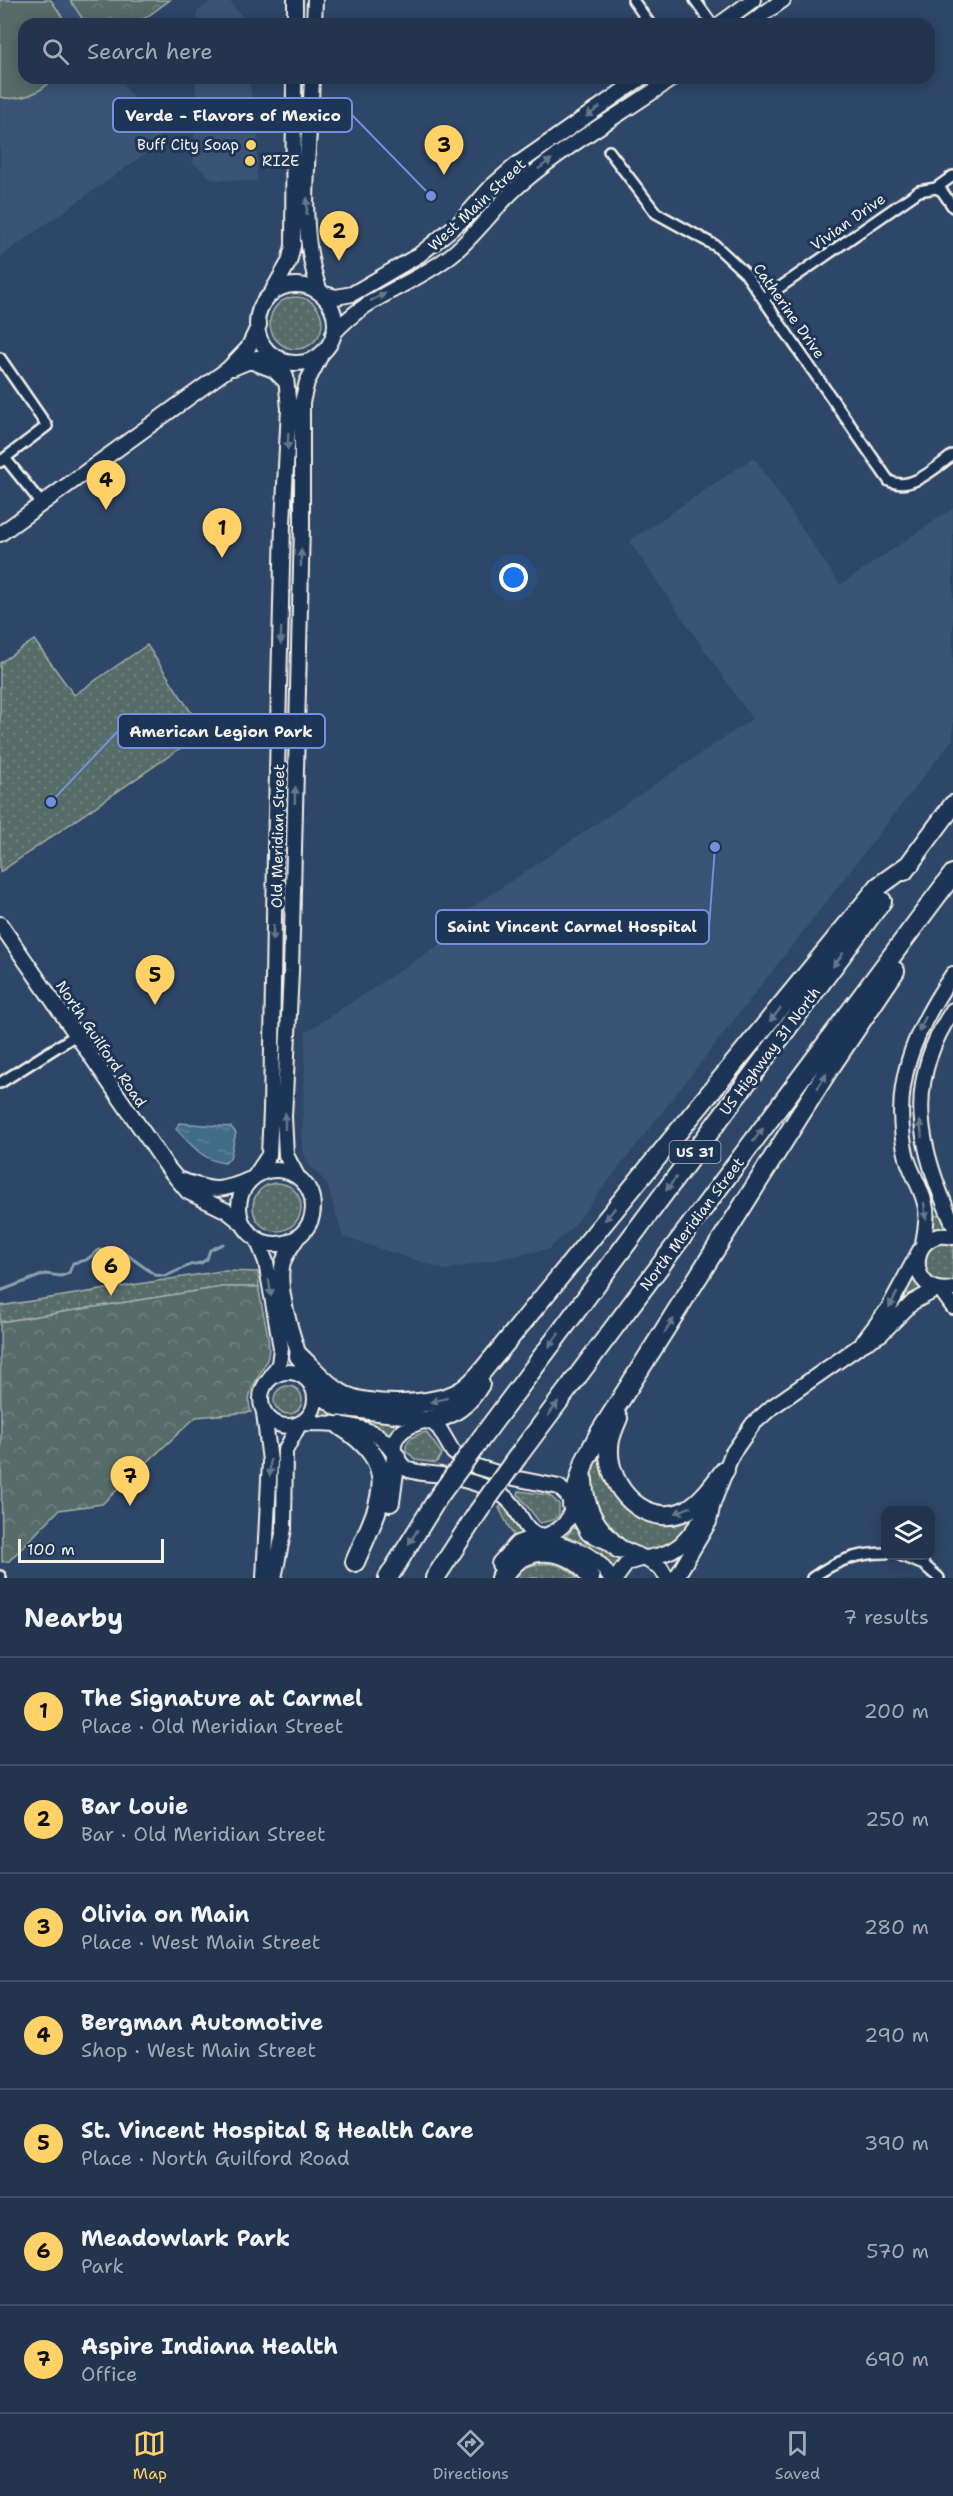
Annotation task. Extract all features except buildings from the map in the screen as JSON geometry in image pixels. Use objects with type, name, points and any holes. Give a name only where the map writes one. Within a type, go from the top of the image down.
[{"type":"highway","name":"US Highway 31 North","points":[[388,1578],[440,1496],[480,1440],[953,805]]},
{"type":"highway","points":[[299,1356],[333,1389],[346,1396],[415,1404],[445,1398],[462,1390],[499,1351],[879,886],[910,863]]},
{"type":"highway","points":[[572,1506],[583,1467],[594,1443],[845,1044],[916,941],[948,880]]},
{"type":"highway","name":"North Meridian Street","points":[[435,1578],[518,1456],[948,880]]},
{"type":"highway","points":[[429,1420],[447,1416],[467,1401],[499,1351]]},
{"type":"highway","points":[[637,1375],[611,1433],[609,1449],[614,1477],[625,1495],[635,1505],[652,1513],[678,1513],[698,1503],[725,1470]]},
{"type":"highway","points":[[341,1426],[371,1449],[382,1476],[378,1510],[351,1570]]},
{"type":"highway","points":[[351,1570],[385,1516],[393,1490],[396,1456]]},
{"type":"highway","points":[[583,1467],[585,1500],[589,1512],[598,1527],[619,1549]]},
{"type":"highway","points":[[491,1578],[517,1546],[541,1537]]},
{"type":"highway","points":[[500,1578],[519,1559],[537,1552],[548,1552],[578,1562],[590,1578]]},
{"type":"main road","points":[[295,0],[295,18]]},
{"type":"main road","points":[[314,18],[315,0]]},
{"type":"main road","points":[[728,18],[753,0]]},
{"type":"main road","points":[[758,18],[783,0]]},
{"type":"main road","points":[[0,534],[228,369],[248,348],[258,325],[260,313],[290,262],[293,246],[294,84]]},
{"type":"main road","points":[[258,325],[264,343],[286,363],[303,364],[322,353],[333,334],[333,315],[320,292],[310,264],[306,231],[312,84]]},
{"type":"main road","name":"West Main Street","points":[[320,292],[336,297],[357,291],[419,255],[461,221],[492,186],[515,166],[631,84]]},
{"type":"main road","name":"West Main Street","points":[[333,334],[360,307],[424,274],[451,255],[477,230],[501,200],[525,180],[663,84]]},
{"type":"main road","points":[[310,264],[323,284],[346,294]]},
{"type":"main road","points":[[270,294],[289,283],[304,284],[320,292]]},
{"type":"main road","name":"Old Meridian Street","points":[[297,1176],[285,1151],[302,525],[302,402],[307,382],[322,353]]},
{"type":"main road","points":[[228,369],[250,361],[277,357]]},
{"type":"main road","name":"Old Meridian Street","points":[[254,1177],[267,1161],[270,1150],[284,503],[289,409],[287,382],[277,357]]},
{"type":"main road","points":[[250,361],[274,370],[287,382]]},
{"type":"main road","points":[[275,854],[294,853]]},
{"type":"main road","name":"North Guilford Road","points":[[0,924],[155,1152],[188,1192],[227,1210],[242,1223]]},
{"type":"main road","points":[[953,974],[916,1035],[907,1062],[902,1091],[901,1124],[907,1158],[926,1209],[922,1248],[917,1265],[926,1283],[944,1289],[953,1307]]},
{"type":"main road","points":[[953,1010],[930,1053],[923,1076],[920,1105],[926,1151],[953,1224]]},
{"type":"main road","points":[[272,1014],[279,1030],[282,1056],[288,1061]]},
{"type":"main road","points":[[264,1578],[270,1461],[261,1397],[278,1367],[281,1352],[266,1262],[257,1239],[242,1223],[239,1213],[240,1196],[254,1177],[267,1171],[279,1170],[297,1176],[310,1192],[314,1209],[309,1226],[297,1238],[284,1259],[282,1272],[291,1330],[311,1385],[315,1403],[307,1418],[300,1423],[285,1451],[284,1529],[274,1578]]},
{"type":"main road","name":"North Guilford Road","points":[[179,1179],[220,1191],[254,1177]]},
{"type":"main road","points":[[861,1345],[888,1309],[922,1248],[938,1236],[953,1237]]},
{"type":"main road","points":[[257,1239],[277,1245],[297,1238]]},
{"type":"main road","points":[[676,1578],[709,1522],[725,1470],[739,1441],[758,1419],[861,1345],[881,1334],[913,1302],[944,1289]]},
{"type":"main road","points":[[270,1378],[284,1372],[291,1372],[305,1378],[337,1408],[429,1420],[442,1431],[453,1452],[465,1461],[514,1478],[554,1484],[564,1491],[588,1533],[619,1549],[645,1558],[661,1568],[667,1578]]},
{"type":"main road","points":[[263,1410],[278,1424],[341,1426],[376,1435],[396,1456],[402,1466],[412,1472],[462,1480],[503,1495],[511,1502],[528,1529],[541,1537],[591,1556],[600,1562],[610,1578]]},
{"type":"main road","points":[[396,1456],[395,1443],[400,1431],[409,1425],[429,1420]]},
{"type":"main road","points":[[616,1578],[627,1563],[664,1555],[681,1546],[713,1503]]},
{"type":"main road","points":[[541,1537],[566,1524],[572,1506]]},
{"type":"street","points":[[633,0],[646,18]]},
{"type":"street","points":[[695,0],[708,18]]},
{"type":"street","name":"Catherine Drive","points":[[609,151],[656,213],[726,253],[745,273],[880,472],[897,485],[911,482],[953,455]]},
{"type":"street","name":"Vivian Drive","points":[[763,299],[919,191],[936,188],[953,176]]},
{"type":"street","points":[[936,188],[942,191],[953,207]]},
{"type":"street","points":[[0,358],[48,426],[3,460],[42,504]]},
{"type":"street","points":[[0,1083],[76,1035]]},
{"type":"street","points":[[812,1578],[845,1558],[867,1553],[881,1553]]},
{"type":"street","points":[[912,1560],[924,1565],[939,1578]]},
{"type":"shaded area","points":[[0,0],[70,0],[82,18],[18,18],[18,84],[124,84],[162,142],[0,257]]},
{"type":"shaded area","points":[[213,0],[229,0],[243,18],[197,18],[197,12]]},
{"type":"shaded area","points":[[196,84],[250,84],[258,136],[257,181],[213,180],[193,163]]},
{"type":"shaded area","points":[[754,457],[840,585],[953,508],[953,739],[572,1228],[549,1249],[446,1270],[343,1237],[327,1184],[307,1162],[302,1147],[306,1032],[449,938],[465,912],[752,719],[629,541]]},
{"type":"green space","points":[[0,0],[51,0],[63,18],[18,18],[18,84],[48,84],[30,95],[15,98],[0,97]]},
{"type":"green space","points":[[70,0],[170,0],[145,18],[82,18]]},
{"type":"green space","points":[[291,297],[301,297],[310,301],[318,309],[322,323],[318,337],[310,345],[301,349],[291,349],[282,345],[274,337],[270,328],[270,318],[274,309],[282,301]]},
{"type":"green space","points":[[34,640],[74,695],[147,645],[204,732],[0,872],[0,663]]},
{"type":"green space","points":[[272,1183],[282,1183],[294,1190],[301,1202],[301,1212],[294,1224],[282,1231],[272,1231],[257,1220],[253,1212],[253,1202],[264,1187]]},
{"type":"green space","points":[[944,1215],[950,1230],[931,1234],[932,1216]]},
{"type":"green space","points":[[939,1243],[953,1244],[953,1281],[940,1281],[927,1272],[925,1260],[927,1253]]},
{"type":"green space","points":[[221,1271],[258,1272],[259,1287],[222,1287],[0,1322],[0,1306]]},
{"type":"green space","points":[[914,1272],[927,1289],[912,1298],[903,1290]]},
{"type":"green space","points":[[222,1287],[259,1287],[269,1349],[266,1363],[250,1396],[251,1412],[196,1417],[102,1504],[59,1510],[9,1561],[2,1562],[0,1322]]},
{"type":"green space","points":[[288,1386],[298,1390],[302,1400],[298,1410],[288,1414],[278,1410],[274,1400],[278,1390]]},
{"type":"green space","points":[[319,1404],[338,1414],[399,1422],[388,1435],[380,1429],[314,1416]]},
{"type":"green space","points":[[426,1432],[442,1454],[436,1463],[416,1460],[406,1451],[409,1440]]},
{"type":"green space","points":[[603,1443],[614,1491],[692,1517],[681,1535],[672,1543],[662,1548],[640,1549],[619,1541],[602,1525],[595,1511],[587,1474]]},
{"type":"green space","points":[[519,1491],[549,1495],[559,1504],[559,1515],[553,1520],[540,1523],[518,1494]]},
{"type":"green space","points":[[503,1504],[522,1535],[515,1539],[499,1508]]},
{"type":"green space","points":[[574,1527],[586,1540],[625,1559],[613,1569],[602,1554],[565,1538]]},
{"type":"green space","points":[[525,1562],[527,1567],[554,1564],[566,1569],[577,1578],[508,1578]]},
{"type":"water","points":[[179,1123],[231,1127],[236,1133],[230,1158],[225,1163],[217,1162],[204,1155],[176,1129]]},
{"type":"waterway","points":[[0,1291],[45,1274],[61,1276],[69,1273],[73,1263],[86,1260],[99,1250],[126,1254],[155,1275],[166,1276],[190,1265],[201,1263],[207,1259],[210,1250],[223,1244]]},
{"type":"place","name":"Buff City Soap","points":[[251,145]]},
{"type":"place","name":"RIZE","points":[[250,161]]},
{"type":"place","name":"Olivia on Main","points":[[444,175]]},
{"type":"place","name":"Verde - Flavors of Mexico","points":[[431,196]]},
{"type":"place","name":"Bar Louie","points":[[339,261]]},
{"type":"place","name":"Bergman Automotive","points":[[106,510]]},
{"type":"place","name":"The Signature at Carmel","points":[[222,558]]},
{"type":"place","name":"American Legion Park","points":[[51,802]]},
{"type":"place","name":"Saint Vincent Carmel Hospital","points":[[715,847]]},
{"type":"place","name":"St. Vincent Hospital & Health Care","points":[[155,1005]]},
{"type":"place","name":"Meadowlark Park","points":[[111,1296]]},
{"type":"place","name":"Aspire Indiana Health","points":[[130,1506]]}]
